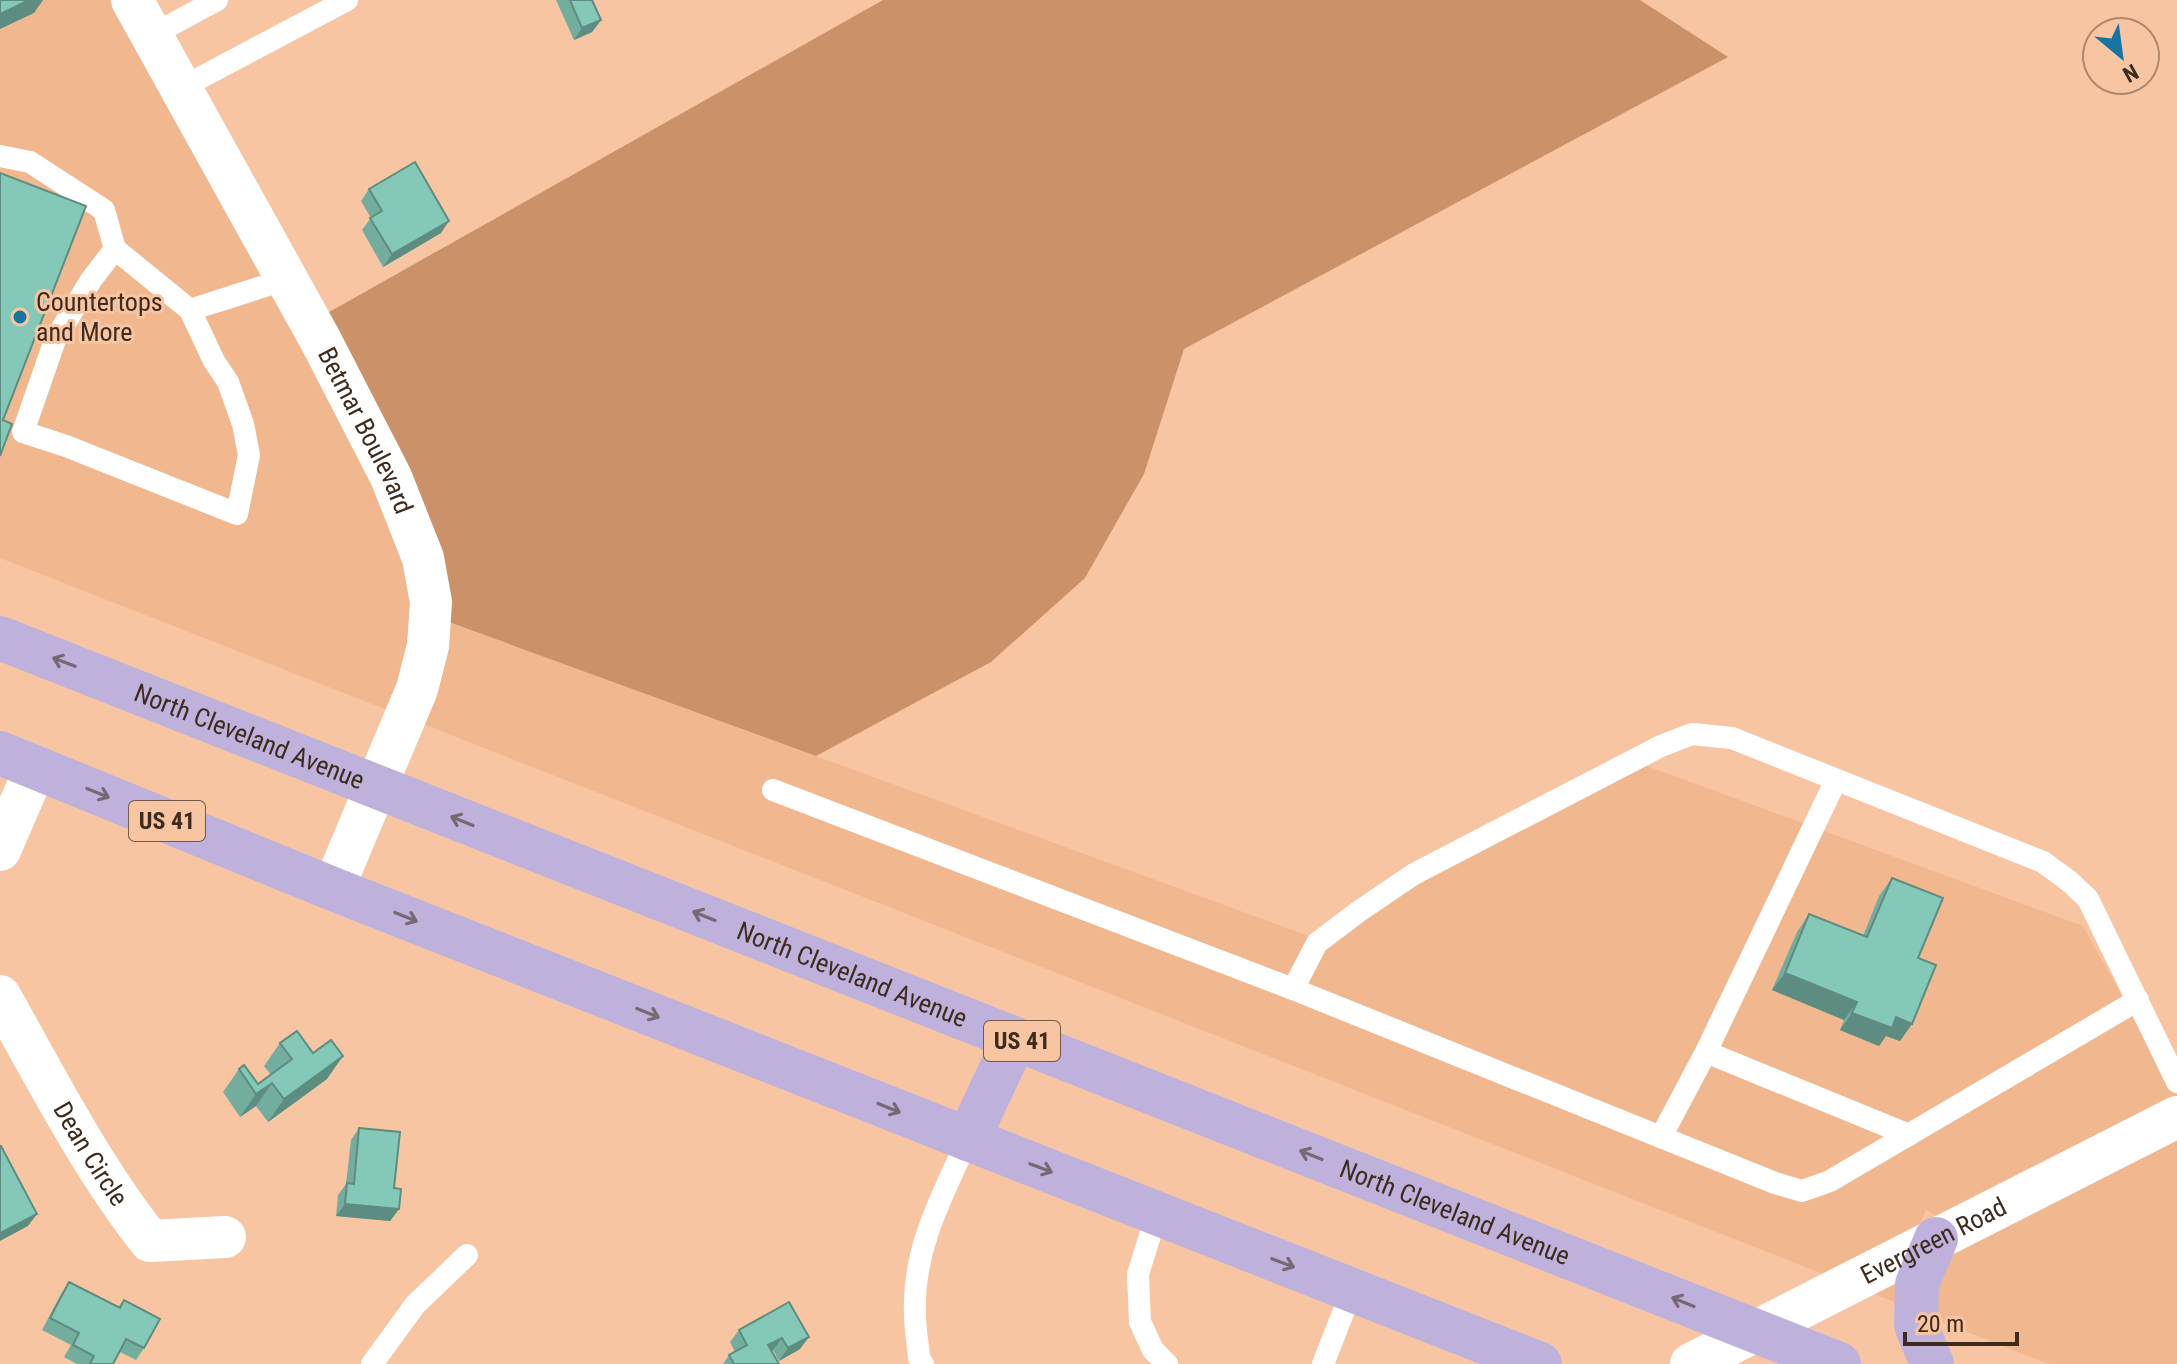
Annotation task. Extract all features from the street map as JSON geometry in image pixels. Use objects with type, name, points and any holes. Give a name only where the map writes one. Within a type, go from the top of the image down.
[{"type":"main road","name":"North Cleveland Avenue","points":[[0,638],[1839,1364]]},
{"type":"main road","name":"US 41","points":[[18,760],[333,889],[1540,1364]]},
{"type":"main road","points":[[968,1139],[1015,1039]]},
{"type":"main road","points":[[1932,1364],[1916,1325],[1916,1312],[1917,1284],[1936,1239]]},
{"type":"street","name":"Betmar Boulevard","points":[[142,18],[321,341],[391,477],[423,558],[431,602],[428,646],[417,689],[333,889]]},
{"type":"street","points":[[0,850],[18,760]]},
{"type":"street","name":"Dean Circle","points":[[0,996],[83,1143],[121,1204],[150,1241],[225,1237]]},
{"type":"street","name":"Evergreen Road","points":[[1691,1364],[1936,1239],[2176,1111]]},
{"type":"lane","points":[[142,18],[217,0]]},
{"type":"lane","points":[[181,88],[347,0]]},
{"type":"lane","points":[[0,156],[30,162],[104,210],[115,249],[190,310],[214,361],[228,382],[243,424],[249,455],[237,514],[23,432],[55,340],[91,280],[115,249]]},
{"type":"lane","points":[[190,310],[287,279]]},
{"type":"lane","points":[[1293,989],[1317,943],[1414,874],[1661,746],[1692,734],[1732,738],[2043,862],[2069,881],[2088,899],[2138,1000],[2176,1111]]},
{"type":"lane","points":[[1661,1137],[1706,1052],[1836,780]]},
{"type":"lane","points":[[773,790],[1293,989],[1775,1183],[1802,1191],[1830,1181],[2138,1000]]},
{"type":"lane","points":[[1706,1052],[1909,1135]]},
{"type":"lane","points":[[923,1364],[919,1358],[915,1314],[918,1269],[931,1219],[968,1139]]},
{"type":"lane","points":[[1157,1213],[1138,1274],[1140,1322],[1153,1350],[1167,1364]]},
{"type":"lane","points":[[372,1364],[415,1305],[467,1255]]},
{"type":"lane","points":[[1323,1364],[1352,1290]]},
{"type":"shaded area","points":[[0,0],[132,0],[295,281],[424,613],[1320,940],[1636,762],[2083,926],[2177,1095],[2177,1364],[2049,1364],[1936,1320],[1938,1291],[1962,1230],[1926,1210],[1899,1274],[1897,1303],[0,558]]},
{"type":"shaded area","points":[[883,0],[1640,0],[1728,57],[1184,349],[1144,474],[1085,578],[991,662],[816,756],[424,613],[315,320]]},
{"type":"building","points":[[0,0],[29,0],[0,14]]},
{"type":"building","points":[[570,0],[592,0],[601,20],[582,28]]},
{"type":"building","points":[[415,162],[449,221],[392,254],[370,218],[382,211],[369,189]]},
{"type":"building","name":"Countertops and More","points":[[0,173],[86,206],[3,420],[12,424],[0,456]]},
{"type":"building","points":[[1892,878],[1943,898],[1918,958],[1936,965],[1912,1024],[1896,1017],[1892,1028],[1852,1013],[1857,1002],[1785,973],[1809,914],[1867,937]]},
{"type":"building","points":[[297,1031],[313,1053],[331,1040],[343,1056],[284,1099],[272,1083],[256,1094],[239,1069],[244,1065],[258,1084],[292,1059],[280,1043]]},
{"type":"building","points":[[359,1128],[400,1132],[394,1188],[401,1189],[399,1209],[345,1204],[347,1183],[354,1184]]},
{"type":"building","points":[[0,1146],[37,1214],[0,1233]]},
{"type":"building","points":[[69,1282],[120,1308],[124,1300],[160,1319],[144,1348],[126,1339],[113,1364],[90,1364],[94,1356],[73,1345],[79,1333],[50,1318]]},
{"type":"building","points":[[789,1302],[809,1337],[788,1348],[782,1338],[768,1345],[779,1364],[734,1364],[729,1355],[747,1345],[739,1330]]},
{"type":"place","name":"Countertops and More","points":[[20,317]]}]
